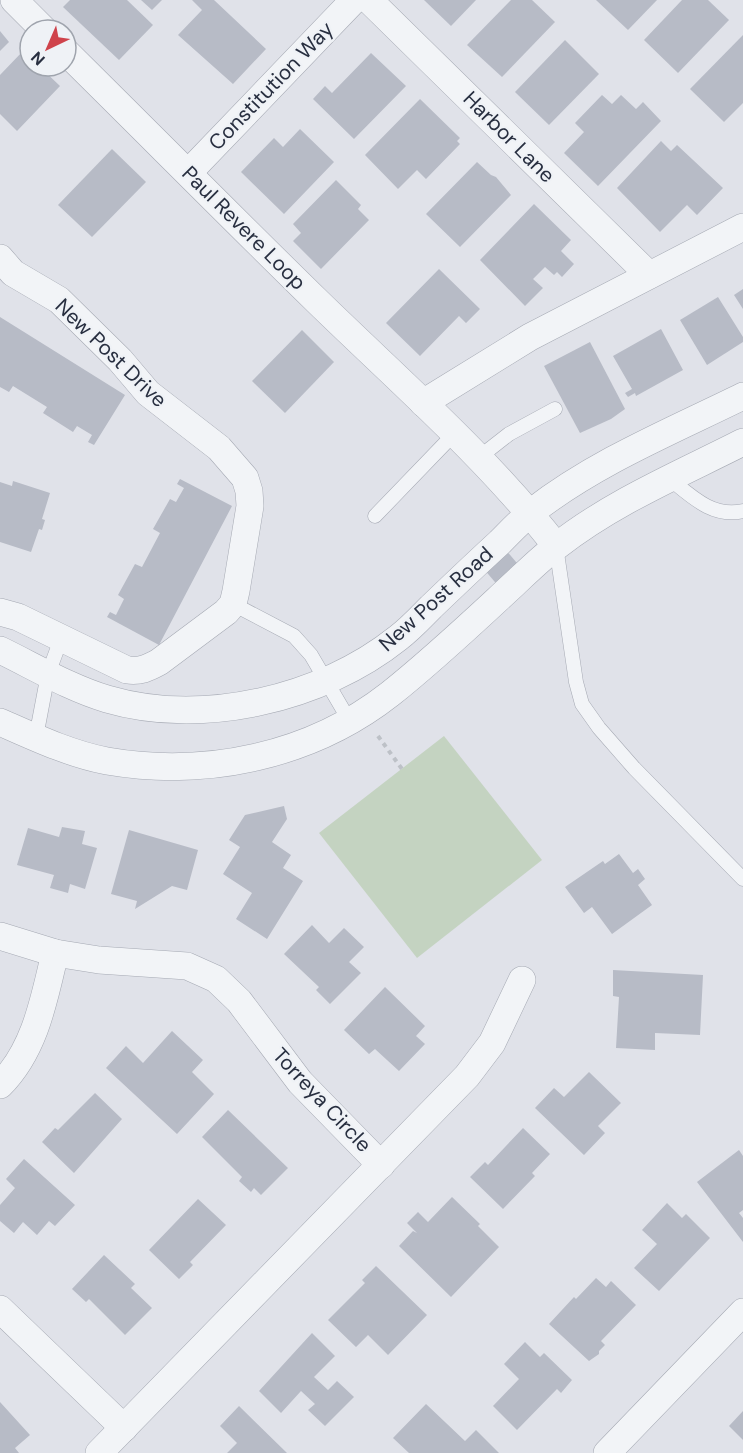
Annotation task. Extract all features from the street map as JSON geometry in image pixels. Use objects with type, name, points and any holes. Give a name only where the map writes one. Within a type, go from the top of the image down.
[{"type":"street","points":[[14,0],[32,18]]},
{"type":"street","name":"Constitution Way","points":[[189,172],[354,0]]},
{"type":"street","name":"Harbor Lane","points":[[369,0],[649,275]]},
{"type":"street","name":"Paul Revere Loop","points":[[78,64],[454,434],[530,513],[556,546]]},
{"type":"street","points":[[423,403],[530,337],[743,227]]},
{"type":"street","name":"New Post Drive","points":[[0,258],[13,273],[59,300],[120,360],[148,393],[219,448],[245,478],[250,506],[232,604]]},
{"type":"street","name":"New Post Road","points":[[0,650],[48,674],[107,699],[146,707],[191,710],[235,707],[266,701],[327,681],[366,661],[399,638],[530,513],[564,488],[600,467],[743,396]]},
{"type":"street","name":"New Post Road","points":[[0,722],[63,748],[106,761],[185,766],[242,760],[287,749],[324,735],[388,695],[416,673],[556,546],[604,513],[743,442]]},
{"type":"street","points":[[0,612],[18,616],[127,670],[137,671],[159,662],[225,612],[232,604]]},
{"type":"street","name":"Torreya Circle","points":[[0,936],[55,953],[99,960],[187,966],[216,979],[239,1001],[300,1082],[381,1165],[99,1453]]},
{"type":"street","points":[[0,1085],[26,1053],[39,1017],[55,953]]},
{"type":"street","points":[[381,1165],[467,1076],[492,1043],[522,980]]},
{"type":"street","points":[[0,1309],[124,1428]]},
{"type":"street","points":[[607,1453],[743,1312]]},
{"type":"lane","points":[[477,459],[509,434],[555,409]]},
{"type":"lane","points":[[375,516],[454,434]]},
{"type":"lane","points":[[670,479],[697,501],[717,512],[743,511]]},
{"type":"lane","points":[[556,546],[576,682],[582,704],[633,768],[743,879]]},
{"type":"lane","points":[[232,604],[294,636],[356,716]]},
{"type":"lane","points":[[36,737],[48,674],[62,639]]},
{"type":"path","points":[[356,716],[371,726],[402,769]]},
{"type":"green space","points":[[444,736],[542,860],[417,958],[319,833]]},
{"type":"building","points":[[70,0],[127,0],[153,25],[119,60],[78,21],[78,18],[75,18],[63,7]]},
{"type":"building","points":[[141,0],[162,0],[152,10]]},
{"type":"building","points":[[192,0],[214,0],[266,49],[233,84],[178,35],[202,10]]},
{"type":"building","points":[[424,0],[476,0],[451,26]]},
{"type":"building","points":[[511,0],[532,0],[555,22],[502,77],[467,45]]},
{"type":"building","points":[[596,0],[657,0],[628,30]]},
{"type":"building","points":[[682,0],[708,0],[729,20],[678,73],[644,40]]},
{"type":"building","points":[[0,31],[9,42],[0,51]]},
{"type":"building","points":[[743,35],[743,103],[724,122],[690,89]]},
{"type":"building","points":[[565,40],[599,74],[549,125],[515,92]]},
{"type":"building","points":[[371,53],[406,86],[354,139],[313,99],[325,86],[332,93]]},
{"type":"building","points":[[18,56],[18,78],[52,78],[60,86],[17,131],[0,114],[0,75]]},
{"type":"building","points":[[602,95],[612,104],[621,95],[636,109],[643,102],[661,121],[598,186],[564,153],[584,132],[575,123]]},
{"type":"building","points":[[420,99],[460,138],[457,141],[460,144],[426,179],[417,170],[398,189],[365,155]]},
{"type":"building","points":[[300,129],[334,162],[284,214],[241,172],[274,138],[283,147]]},
{"type":"building","points":[[661,141],[671,151],[677,145],[723,188],[697,215],[687,205],[660,232],[617,188]]},
{"type":"building","points":[[112,149],[146,182],[92,237],[58,205]]},
{"type":"building","points":[[477,162],[496,177],[511,195],[460,247],[426,214]]},
{"type":"building","points":[[336,180],[361,205],[358,209],[369,220],[321,269],[293,241],[301,233],[293,224]]},
{"type":"building","points":[[534,204],[571,240],[561,251],[574,264],[562,277],[557,272],[554,275],[545,267],[533,279],[543,288],[525,306],[480,260]]},
{"type":"building","points":[[439,269],[480,309],[466,323],[459,316],[420,356],[386,323]]},
{"type":"building","points":[[743,289],[743,309],[734,295]]},
{"type":"building","points":[[718,297],[743,337],[743,342],[707,365],[680,320]]},
{"type":"building","points":[[0,317],[125,395],[94,445],[88,442],[92,435],[77,426],[73,432],[43,413],[47,407],[13,386],[9,392],[0,387]]},
{"type":"building","points":[[661,329],[683,370],[636,396],[635,393],[628,397],[625,393],[632,389],[613,356]]},
{"type":"building","points":[[302,330],[334,362],[285,413],[252,381]]},
{"type":"building","points":[[590,342],[625,409],[611,419],[580,433],[544,366]]},
{"type":"building","points":[[180,479],[232,506],[159,645],[107,617],[110,612],[116,615],[124,599],[118,595],[135,564],[142,567],[160,533],[153,529],[170,499],[176,502],[184,488],[177,484]]},
{"type":"building","points":[[13,481],[50,493],[42,519],[45,520],[42,530],[39,529],[31,552],[0,542],[0,482],[12,486]]},
{"type":"building","points":[[505,549],[522,569],[500,588],[483,568]]},
{"type":"building","points":[[284,806],[287,819],[272,842],[291,855],[283,868],[303,881],[267,939],[236,919],[252,893],[223,874],[240,847],[229,840],[245,815]]},
{"type":"building","points":[[62,827],[85,831],[82,844],[97,848],[85,889],[70,884],[68,893],[50,888],[54,875],[17,865],[28,828],[59,837]]},
{"type":"building","points":[[129,830],[198,850],[187,890],[172,886],[135,909],[137,901],[111,894]]},
{"type":"building","points":[[619,854],[633,873],[638,869],[645,879],[638,885],[652,905],[612,934],[592,907],[584,913],[565,887],[603,861],[605,864]]},
{"type":"building","points":[[312,925],[329,943],[344,928],[364,947],[349,962],[361,973],[330,1004],[316,990],[319,987],[284,954]]},
{"type":"building","points":[[613,970],[703,975],[700,1035],[655,1033],[655,1050],[616,1048],[619,997],[613,996]]},
{"type":"building","points":[[385,987],[425,1026],[416,1036],[425,1044],[399,1071],[375,1049],[369,1054],[344,1030]]},
{"type":"building","points":[[172,1031],[203,1060],[192,1072],[214,1094],[177,1134],[106,1068],[126,1046],[143,1063]]},
{"type":"building","points":[[589,1072],[621,1103],[598,1126],[605,1133],[584,1155],[535,1108],[554,1088],[564,1097]]},
{"type":"building","points":[[95,1093],[122,1119],[74,1173],[42,1142],[55,1128],[58,1130]]},
{"type":"building","points":[[228,1110],[288,1168],[261,1195],[254,1188],[251,1192],[239,1181],[242,1177],[202,1137]]},
{"type":"building","points":[[523,1128],[550,1154],[532,1173],[535,1176],[503,1209],[470,1177],[485,1162],[488,1165]]},
{"type":"building","points":[[739,1150],[743,1156],[743,1210],[739,1213],[743,1218],[743,1242],[697,1182]]},
{"type":"building","points":[[24,1159],[75,1205],[55,1226],[49,1221],[37,1235],[23,1222],[14,1233],[0,1221],[0,1205],[15,1188],[6,1179]]},
{"type":"building","points":[[452,1197],[480,1224],[478,1226],[499,1247],[451,1297],[399,1246],[413,1231],[417,1233],[407,1223],[418,1212],[428,1222]]},
{"type":"building","points":[[198,1199],[226,1225],[190,1262],[193,1265],[179,1279],[149,1250]]},
{"type":"building","points":[[667,1203],[682,1218],[686,1214],[710,1238],[659,1291],[634,1268],[657,1244],[642,1230]]},
{"type":"building","points":[[104,1255],[135,1284],[131,1288],[152,1308],[125,1335],[89,1299],[86,1302],[72,1289]]},
{"type":"building","points":[[376,1266],[427,1315],[388,1355],[368,1335],[356,1347],[328,1320],[365,1283],[362,1280]]},
{"type":"building","points":[[596,1278],[606,1287],[611,1281],[636,1305],[601,1341],[605,1345],[599,1354],[589,1361],[549,1324],[574,1297],[576,1299]]},
{"type":"building","points":[[312,1333],[335,1356],[314,1377],[328,1390],[337,1381],[354,1397],[325,1426],[308,1410],[315,1404],[301,1391],[281,1413],[259,1391]]},
{"type":"building","points":[[525,1342],[540,1357],[544,1353],[572,1380],[561,1393],[557,1389],[517,1430],[493,1406],[519,1379],[504,1364]]},
{"type":"building","points":[[0,1402],[30,1435],[15,1448],[19,1453],[0,1453]]},
{"type":"building","points":[[426,1404],[465,1441],[476,1430],[499,1453],[409,1453],[393,1438]]},
{"type":"building","points":[[239,1406],[287,1453],[227,1453],[237,1443],[220,1426]]},
{"type":"building","points":[[743,1411],[743,1440],[729,1426]]}]
